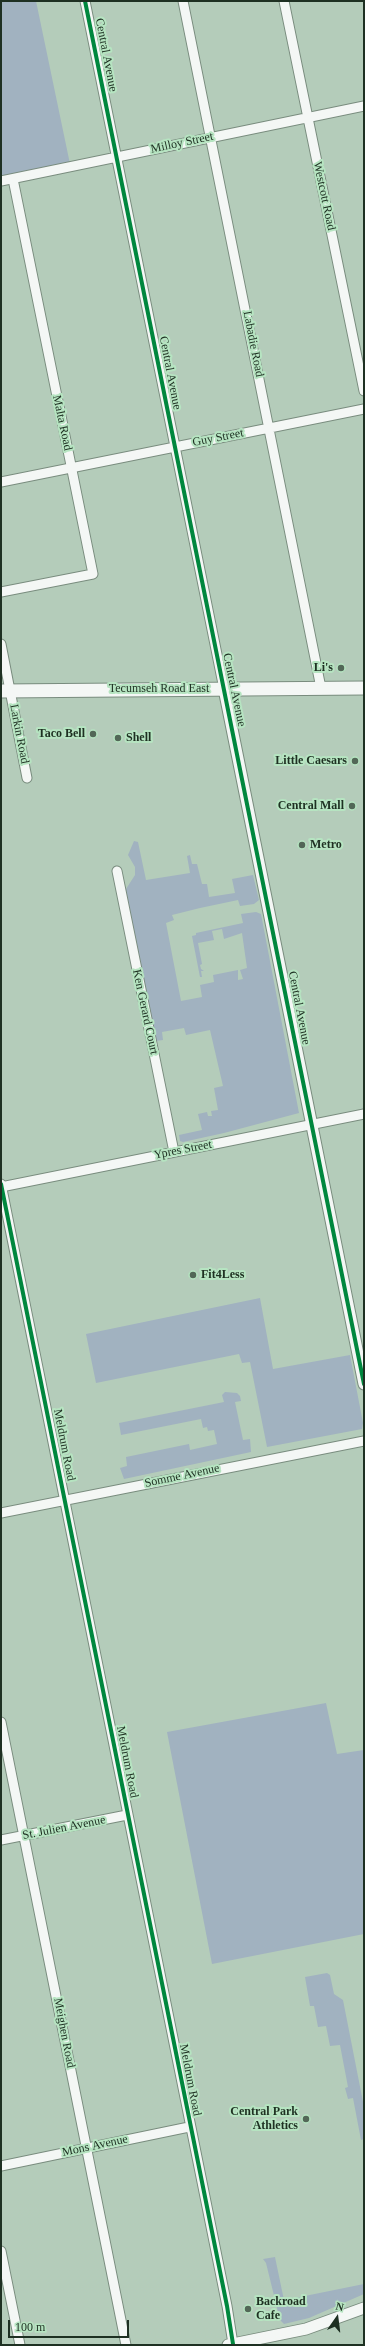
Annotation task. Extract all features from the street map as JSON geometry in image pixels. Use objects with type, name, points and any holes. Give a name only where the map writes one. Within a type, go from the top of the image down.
[{"type":"main road","name":"Tecumseh Road East","points":[[6,691],[364,688]]},
{"type":"street","name":"Central Avenue","points":[[84,1],[364,1384]]},
{"type":"street","name":"Labadie Road","points":[[183,1],[270,428],[321,688]]},
{"type":"street","name":"Westcott Road","points":[[284,1],[364,391]]},
{"type":"street","name":"Milloy Street","points":[[1,181],[364,106]]},
{"type":"street","name":"Malta Road","points":[[1,592],[93,574],[13,179]]},
{"type":"street","name":"Guy Street","points":[[1,482],[364,409]]},
{"type":"street","name":"Larkin Road","points":[[1,644],[6,691],[27,778]]},
{"type":"street","name":"Ken Gerard Court","points":[[117,871],[174,1152]]},
{"type":"street","name":"Ypres Street","points":[[1,1186],[364,1114]]},
{"type":"street","name":"Meldrum Road","points":[[1,1186],[227,2306],[230,2345]]},
{"type":"street","name":"Somme Avenue","points":[[1,1513],[364,1441]]},
{"type":"street","name":"Meighen Road","points":[[1,1722],[126,2345]]},
{"type":"street","name":"St. Julien Avenue","points":[[1,1840],[127,1815]]},
{"type":"street","name":"Mons Avenue","points":[[1,2166],[190,2127]]},
{"type":"street","points":[[1,2251],[20,2345]]},
{"type":"street","points":[[230,2345],[306,2329],[364,2308]]},
{"type":"shaded area","points":[[1,1],[36,1],[70,164],[1,177]]},
{"type":"shaded area","points":[[134,841],[138,842],[146,880],[190,873],[187,856],[190,855],[192,864],[197,864],[202,884],[207,884],[209,897],[235,893],[232,879],[253,875],[259,900],[254,904],[240,906],[238,900],[200,908],[172,915],[174,920],[166,923],[181,1001],[202,997],[200,985],[214,982],[213,975],[238,970],[238,980],[243,979],[240,970],[247,968],[242,933],[224,939],[222,929],[212,931],[214,940],[198,943],[202,964],[200,965],[201,969],[204,971],[201,971],[202,977],[200,977],[192,936],[196,935],[196,933],[243,923],[241,914],[256,912],[261,914],[299,1113],[224,1133],[183,1142],[180,1141],[179,1135],[202,1130],[198,1114],[207,1112],[208,1116],[212,1116],[211,1111],[218,1110],[214,1088],[223,1086],[210,1030],[186,1035],[184,1028],[162,1032],[163,1040],[156,1041],[126,894],[126,889],[135,875],[135,867],[128,855]]},
{"type":"shaded area","points":[[260,1298],[273,1369],[350,1355],[363,1423],[362,1429],[267,1447],[250,1362],[242,1363],[239,1354],[96,1383],[86,1334]]},
{"type":"shaded area","points":[[225,1392],[237,1393],[240,1396],[241,1401],[235,1402],[243,1440],[250,1439],[251,1452],[124,1479],[120,1468],[127,1466],[126,1457],[189,1444],[190,1450],[217,1444],[214,1430],[208,1431],[207,1427],[203,1428],[201,1419],[121,1435],[119,1423],[224,1402],[222,1395]]},
{"type":"shaded area","points":[[326,1703],[337,1754],[364,1750],[364,1934],[212,1964],[167,1732]]},
{"type":"shaded area","points":[[327,1973],[330,1975],[334,1994],[343,2000],[364,2107],[364,2139],[361,2140],[353,2098],[348,2099],[345,2088],[348,2087],[340,2045],[330,2046],[326,2026],[318,2027],[314,2006],[310,2006],[305,1977]]},
{"type":"shaded area","points":[[275,2257],[285,2305],[291,2304],[290,2299],[364,2284],[364,2294],[309,2318],[284,2324],[280,2320],[266,2263],[263,2259]]},
{"type":"cycle path","points":[[85,1],[364,1384]]},
{"type":"cycle path","points":[[1,1184],[227,2306],[233,2344]]},
{"type":"place","name":"Li's","points":[[341,668]]},
{"type":"place","name":"Taco Bell","points":[[93,734]]},
{"type":"place","name":"Shell","points":[[118,738]]},
{"type":"place","name":"Little Caesars","points":[[355,761]]},
{"type":"place","name":"Central Mall","points":[[352,806]]},
{"type":"place","name":"Metro","points":[[302,845]]},
{"type":"place","name":"Fit4Less","points":[[193,1275]]},
{"type":"place","name":"Central Park Athletics","points":[[306,2119]]},
{"type":"place","name":"Backroad Cafe","points":[[248,2309]]}]
